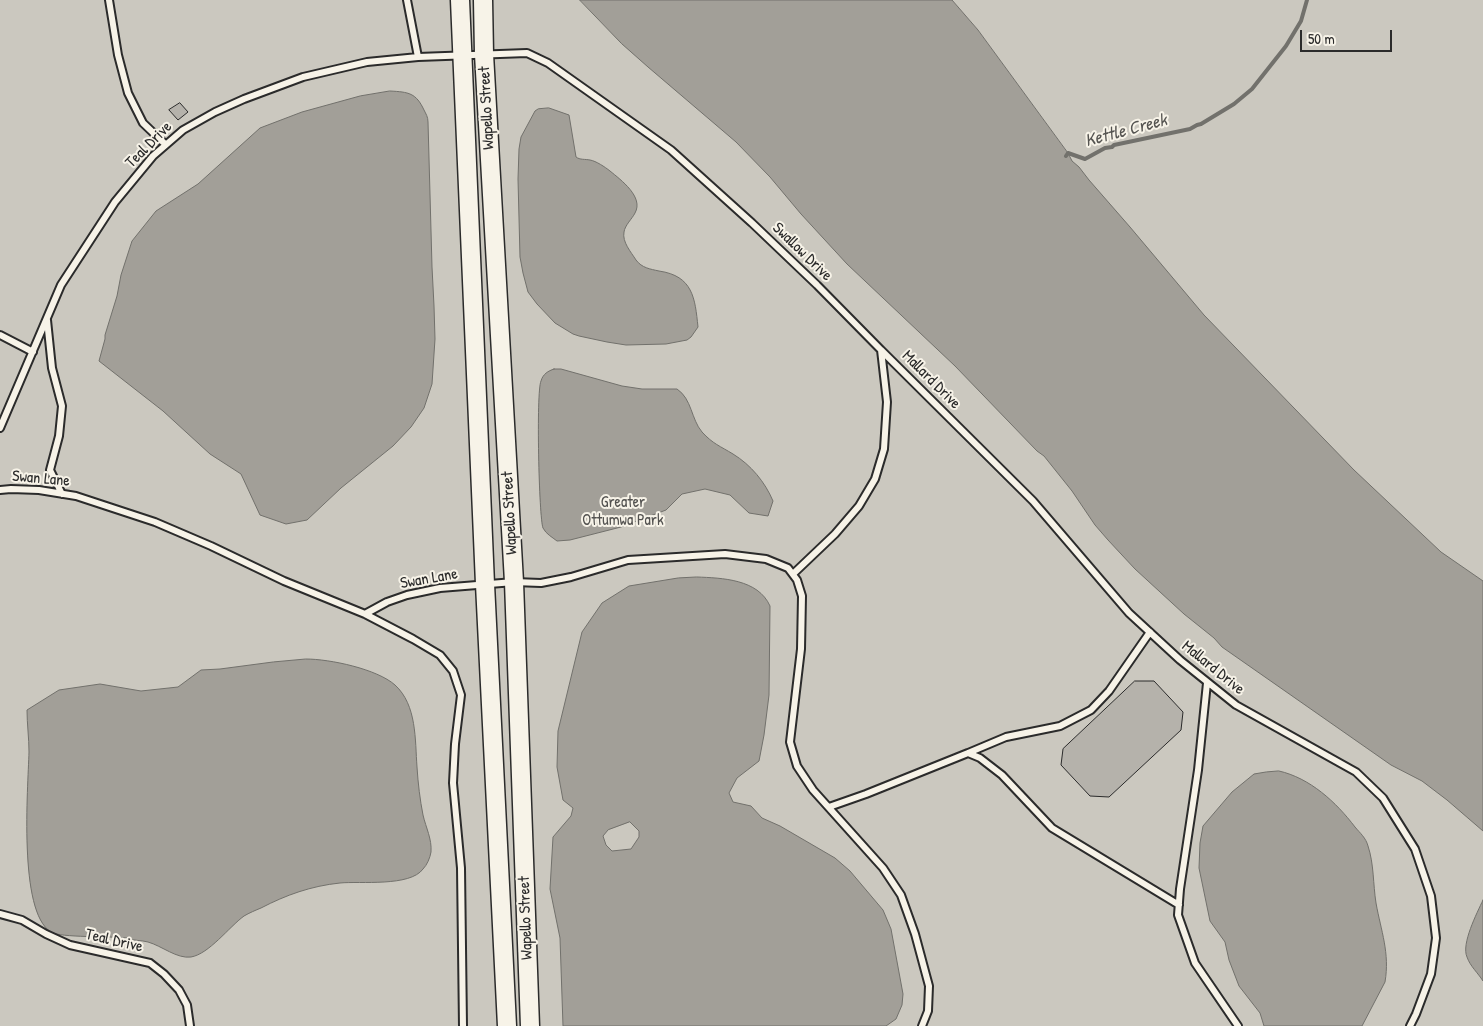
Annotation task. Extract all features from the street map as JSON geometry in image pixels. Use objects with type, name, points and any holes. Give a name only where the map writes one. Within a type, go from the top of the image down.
[{"type":"main road","name":"Wapello Street","points":[[460,0],[485,584],[507,1026]]},
{"type":"main road","name":"Wapello Street","points":[[483,0],[484,54],[514,582],[530,1026]]},
{"type":"lane","points":[[110,0],[118,55],[128,94],[143,123],[165,144]]},
{"type":"lane","points":[[407,0],[418,57]]},
{"type":"lane","name":"Swallow Drive","points":[[484,54],[527,53],[548,63],[671,150],[817,285],[881,350]]},
{"type":"lane","name":"Teal Drive","points":[[0,428],[61,285],[115,202],[153,156],[183,130],[215,112],[244,99],[304,77],[367,62],[418,57],[484,54]]},
{"type":"lane","points":[[47,318],[52,368],[62,406],[59,436],[50,470],[62,494]]},
{"type":"lane","points":[[0,335],[33,352]]},
{"type":"lane","points":[[881,350],[887,402],[884,449],[875,479],[859,506],[840,528],[793,574],[802,596],[801,649],[790,742],[796,766],[813,790],[883,868],[901,895],[915,934],[928,986],[928,1011],[922,1026]]},
{"type":"lane","name":"Mallard Drive","points":[[881,350],[1033,501],[1129,613],[1207,683],[1236,705],[1356,772],[1383,798],[1415,849],[1431,896],[1436,938],[1431,974],[1410,1026]]},
{"type":"lane","name":"Swan Lane","points":[[0,490],[39,490],[76,496],[155,522],[284,581],[365,614],[387,602],[407,595],[440,588],[514,582],[541,583],[628,560],[725,554],[766,559],[788,568],[793,574]]},
{"type":"lane","points":[[365,614],[413,639],[440,656],[454,671],[461,695],[453,782],[462,868],[463,1026]]},
{"type":"lane","points":[[828,807],[866,794],[1006,737],[1060,726],[1091,710],[1108,691],[1150,632]]},
{"type":"lane","points":[[1207,683],[1198,770],[1180,889],[1178,915],[1195,963],[1238,1026]]},
{"type":"lane","points":[[968,753],[980,758],[1002,775],[1052,828],[1179,905]]},
{"type":"lane","name":"Teal Drive","points":[[0,914],[22,920],[70,945],[150,963],[180,990],[187,1004],[190,1026]]},
{"type":"green space","name":"Greater Ottumwa Park","points":[[0,0],[947,0],[1075,162],[978,30],[952,0],[1483,0],[1483,1026],[0,1026]]},
{"type":"shaded area","points":[[580,0],[952,0],[978,30],[1072,161],[1204,315],[1354,470],[1441,552],[1483,581],[1483,831],[1422,781],[1391,765],[1222,647],[1135,569],[1095,525],[1072,491],[1044,456],[955,366],[847,264],[770,177],[736,142],[622,44]]},
{"type":"shaded area","points":[[390,91],[407,93],[415,97],[421,104],[428,120],[435,339],[432,384],[424,408],[411,427],[393,446],[341,488],[307,520],[286,524],[260,515],[241,474],[210,454],[163,411],[99,361],[105,335],[132,241],[156,211],[198,184],[260,128],[302,112],[360,96]]},
{"type":"shaded area","points":[[549,108],[569,115],[576,157],[603,166],[625,184],[634,195],[637,207],[625,229],[626,243],[641,265],[679,278],[690,290],[698,327],[687,340],[666,344],[626,345],[579,336],[555,323],[528,292],[520,257],[519,149],[521,137],[535,111]]},
{"type":"shaded area","points":[[554,369],[561,369],[622,386],[642,389],[677,389],[686,398],[702,432],[713,442],[746,463],[762,481],[773,501],[768,516],[749,513],[730,495],[705,489],[682,494],[666,510],[621,527],[570,540],[557,541],[547,534],[543,528],[540,502],[539,455],[539,390],[543,376]]},
{"type":"shaded area","points":[[707,577],[728,579],[748,585],[757,590],[770,606],[769,695],[759,761],[737,778],[729,793],[733,802],[751,806],[762,818],[780,826],[835,858],[850,871],[883,910],[891,929],[903,994],[902,1005],[896,1019],[886,1026],[563,1026],[560,938],[550,889],[553,837],[571,816],[573,808],[563,800],[557,767],[558,731],[582,632],[602,603],[629,586],[678,578]],"holes":[[[630,822],[639,831],[639,837],[631,849],[612,851],[606,845],[603,836],[608,830]]]},
{"type":"shaded area","points":[[306,659],[340,663],[377,674],[395,685],[402,693],[414,723],[421,803],[430,838],[431,852],[426,866],[417,875],[407,879],[384,882],[329,884],[289,895],[244,916],[212,946],[191,957],[180,956],[148,942],[127,938],[65,935],[51,932],[41,920],[29,876],[27,848],[29,752],[27,710],[59,690],[100,684],[141,691],[178,687],[201,670]]},
{"type":"shaded area","points":[[1279,771],[1290,774],[1312,785],[1331,800],[1367,843],[1384,942],[1386,971],[1385,982],[1362,1026],[1264,1026],[1260,1013],[1239,986],[1229,960],[1225,942],[1210,921],[1199,868],[1203,826],[1232,792],[1254,774]]},
{"type":"shaded area","points":[[1483,900],[1483,981],[1467,957],[1466,944],[1470,928]]},
{"type":"building","points":[[180,103],[188,112],[178,120],[169,110]]},
{"type":"building","points":[[1135,681],[1154,681],[1183,712],[1181,730],[1109,797],[1090,796],[1061,765],[1063,749]]},
{"type":"waterway","name":"Kettle Creek","points":[[1066,156],[1068,153],[1085,159],[1114,145],[1190,129],[1234,104],[1252,89],[1286,46],[1301,21],[1307,0]]}]
